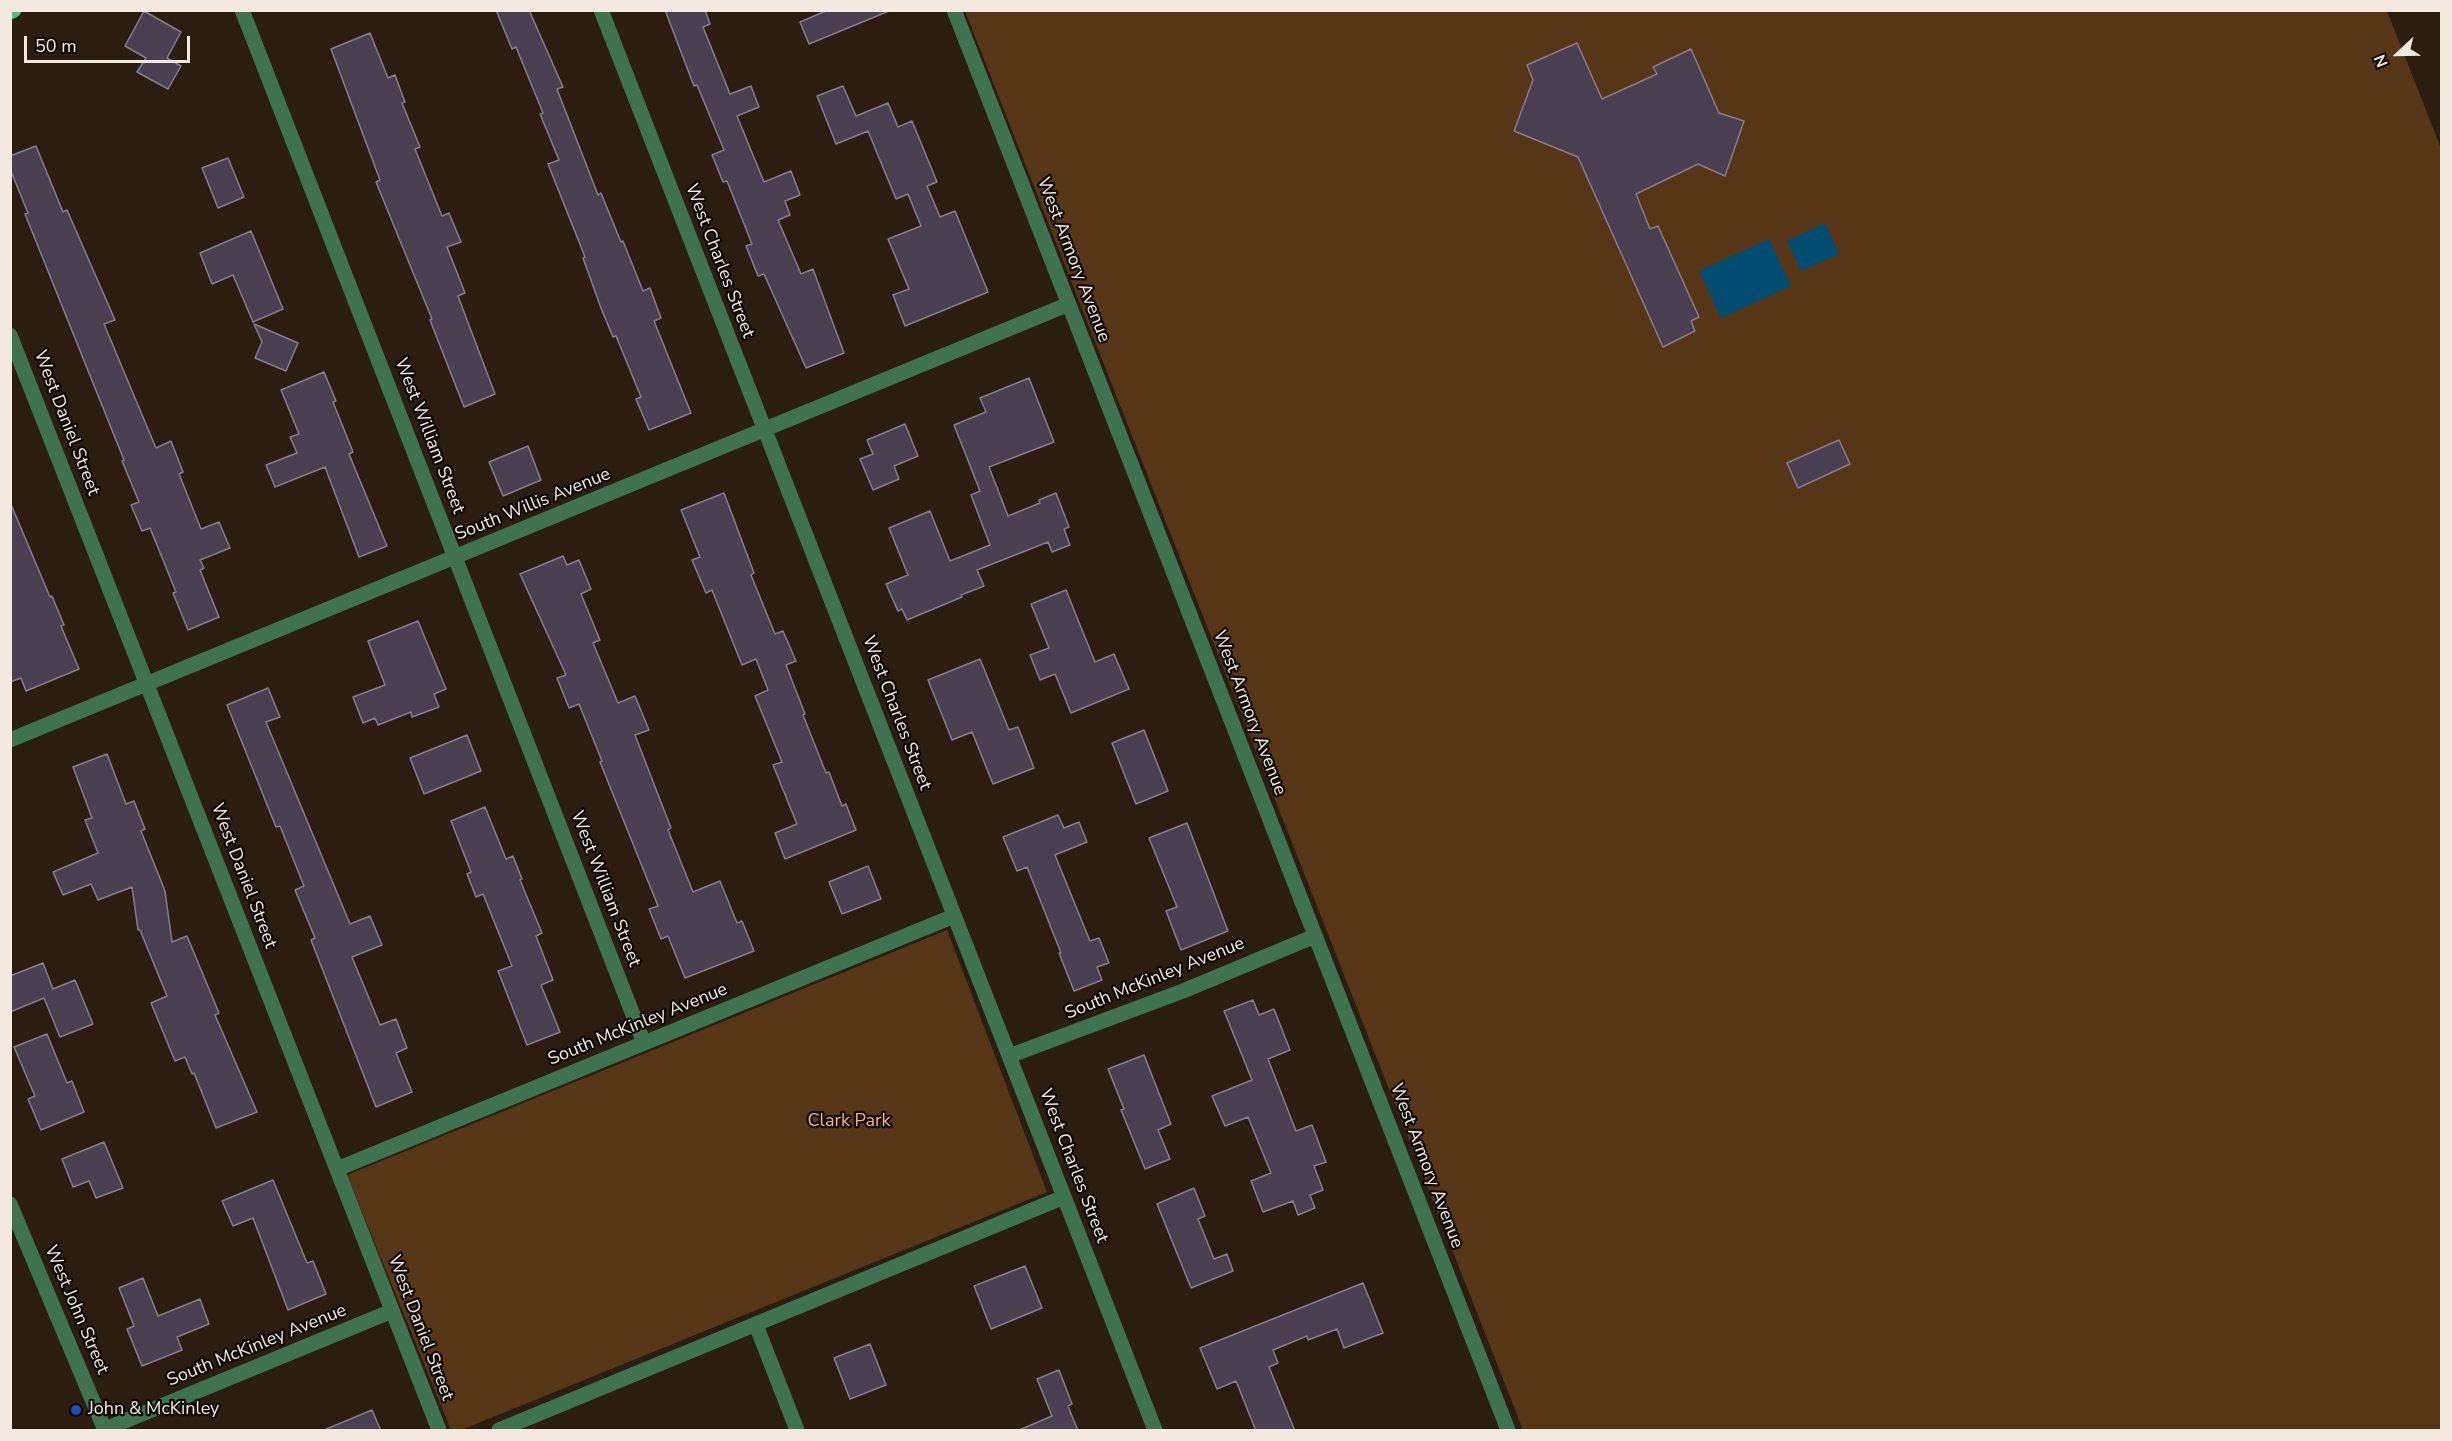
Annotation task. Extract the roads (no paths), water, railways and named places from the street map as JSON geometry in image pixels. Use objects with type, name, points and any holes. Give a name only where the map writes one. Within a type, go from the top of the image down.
[{"type":"street","name":"West William Street","points":[[242,10],[644,1043]]},
{"type":"street","name":"West Charles Street","points":[[601,10],[1155,1431]]},
{"type":"street","name":"West Armory Avenue","points":[[954,10],[1508,1431]]},
{"type":"street","name":"South Willis Avenue","points":[[10,741],[1069,304]]},
{"type":"street","name":"West Daniel Street","points":[[10,335],[439,1431]]},
{"type":"street","name":"South McKinley Avenue","points":[[337,1169],[954,916]]},
{"type":"street","name":"South McKinley Avenue","points":[[1009,1056],[1182,991],[1315,936]]},
{"type":"street","points":[[499,1431],[1064,1197]]},
{"type":"street","name":"West John Street","points":[[10,1204],[104,1430]]},
{"type":"street","name":"South McKinley Avenue","points":[[104,1430],[392,1311]]},
{"type":"street","points":[[756,1325],[797,1431]]},
{"type":"water","points":[[1825,223],[1839,254],[1801,271],[1787,241]]},
{"type":"water","points":[[1769,239],[1791,286],[1721,318],[1699,271]]},
{"type":"place","name":"John & McKinley","points":[[76,1410]]},
{"type":"park label","name":"Clark Park","points":[[849,1122]]}]
